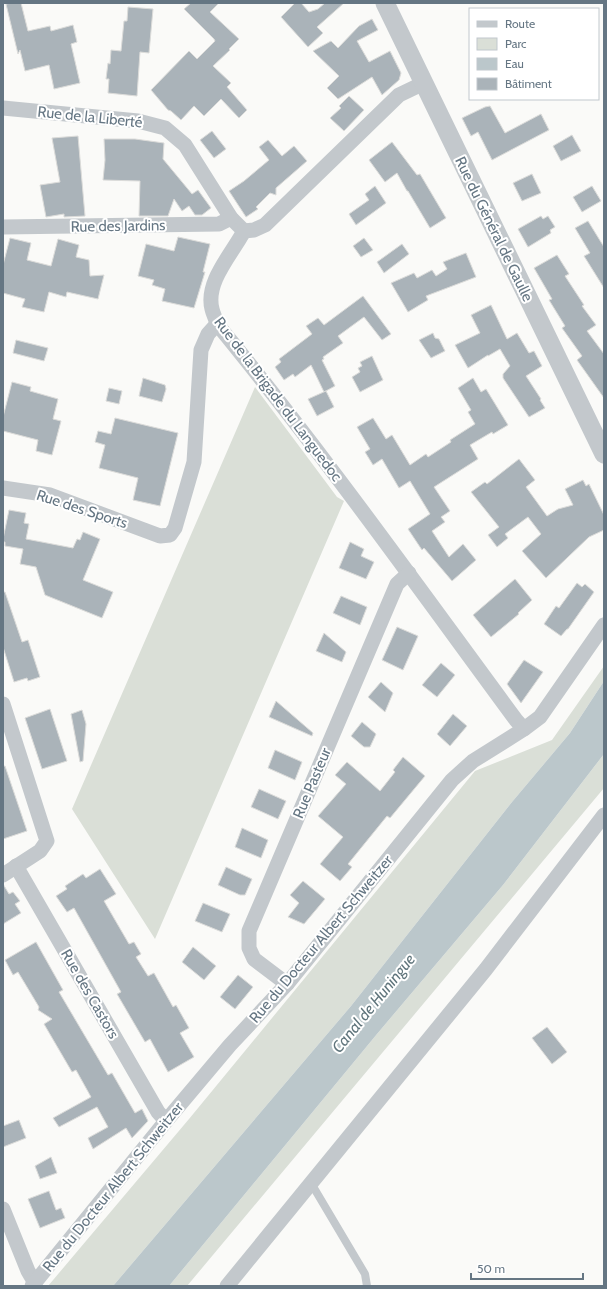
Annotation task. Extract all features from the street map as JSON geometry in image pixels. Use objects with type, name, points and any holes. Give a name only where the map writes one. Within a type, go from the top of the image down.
[{"type":"street","name":"Rue du Général de Gaulle","points":[[385,3],[604,454]]},
{"type":"street","points":[[244,231],[254,230],[265,225],[399,95],[424,83]]},
{"type":"street","name":"Rue de la Liberté","points":[[3,108],[138,121],[166,128],[185,144],[231,218],[244,231]]},
{"type":"street","name":"Rue des Jardins","points":[[3,227],[219,224],[231,218]]},
{"type":"street","name":"Rue de la Brigade du Languedoc","points":[[244,231],[215,278],[210,293],[211,309],[218,324],[302,430],[524,729]]},
{"type":"street","name":"Rue des Sports","points":[[3,488],[50,495],[160,536],[170,534],[175,528],[194,462],[201,350],[208,334],[218,324]]},
{"type":"street","name":"Rue Pasteur","points":[[287,984],[254,959],[249,948],[249,931],[397,584],[409,573]]},
{"type":"street","name":"Rue du Docteur Albert Schweitzer","points":[[34,1285],[166,1121],[230,1045],[287,984],[452,780],[473,761],[524,729],[540,716],[604,625]]},
{"type":"street","points":[[3,704],[47,841],[40,851],[3,875]]},
{"type":"street","points":[[227,1286],[486,969],[604,815]]},
{"type":"street","name":"Rue des Castors","points":[[16,866],[154,1105],[166,1121]]},
{"type":"street","points":[[3,1209],[34,1285]]},
{"type":"lane","points":[[311,1183],[365,1274],[367,1286]]},
{"type":"green space","points":[[255,387],[337,497],[344,501],[155,939],[72,809]]},
{"type":"green space","points":[[604,666],[604,681],[570,733],[512,802],[351,1006],[113,1286],[48,1286],[189,1119],[475,771],[552,740]]},
{"type":"green space","points":[[604,754],[604,788],[187,1286],[169,1286],[377,1034],[503,885]]},
{"type":"water","name":"Canal de Huningue","points":[[604,681],[604,754],[503,885],[377,1034],[169,1286],[113,1286],[351,1006],[512,802],[570,733]]},
{"type":"building","points":[[21,3],[28,31],[50,26],[51,31],[73,25],[77,42],[71,44],[80,83],[54,89],[49,65],[25,71],[20,50],[18,54],[6,4]]},
{"type":"building","points":[[191,3],[219,3],[210,12],[239,39],[213,66],[231,83],[227,87],[247,110],[239,118],[221,99],[204,116],[194,106],[181,120],[168,110],[151,90],[189,51],[197,59],[215,41],[184,9]]},
{"type":"building","points":[[295,3],[301,3],[309,12],[318,9],[325,3],[344,3],[317,27],[323,33],[308,47],[281,17]]},
{"type":"building","points":[[128,7],[153,9],[149,53],[140,52],[137,96],[108,93],[109,79],[106,79],[108,63],[110,64],[111,50],[121,51],[124,21],[127,21]]},
{"type":"building","points":[[372,19],[378,30],[357,41],[369,62],[390,51],[401,73],[399,80],[382,95],[372,77],[338,99],[327,88],[339,76],[313,51],[331,41],[338,48],[359,26]]},
{"type":"building","points":[[349,96],[364,110],[344,131],[330,118],[341,108],[339,106]]},
{"type":"building","points":[[490,106],[505,133],[541,114],[549,130],[492,160],[478,132],[471,136],[462,118]]},
{"type":"building","points":[[212,131],[226,149],[214,158],[200,140]]},
{"type":"building","points":[[572,135],[581,151],[561,161],[553,146]]},
{"type":"building","points":[[78,136],[85,216],[64,217],[64,214],[46,217],[40,185],[60,182],[52,138]]},
{"type":"building","points":[[104,139],[135,139],[164,143],[163,159],[192,194],[198,190],[211,208],[202,215],[195,215],[189,206],[182,211],[174,199],[168,216],[139,216],[140,181],[103,180],[105,160]]},
{"type":"building","points":[[268,140],[282,156],[294,146],[307,161],[276,188],[276,195],[270,193],[256,207],[258,209],[246,217],[229,191],[244,181],[269,160],[259,147]]},
{"type":"building","points":[[392,142],[417,175],[420,174],[446,218],[430,228],[397,173],[385,182],[369,160]]},
{"type":"building","points":[[532,174],[541,193],[522,201],[513,183]]},
{"type":"building","points":[[375,186],[386,203],[356,225],[349,214],[369,200],[365,194]]},
{"type":"building","points":[[592,186],[601,201],[582,212],[573,197]]},
{"type":"building","points":[[541,216],[543,219],[548,216],[555,227],[550,230],[551,233],[528,247],[518,229]]},
{"type":"building","points":[[588,221],[604,247],[604,288],[584,256],[590,253],[575,228]]},
{"type":"building","points":[[178,237],[210,244],[203,272],[205,272],[194,308],[162,301],[165,289],[152,285],[154,280],[138,276],[146,244],[174,251]]},
{"type":"building","points":[[10,238],[31,243],[27,260],[51,266],[58,239],[79,245],[76,257],[89,260],[90,276],[104,275],[98,299],[67,292],[66,297],[49,292],[44,312],[22,307],[25,299],[3,293],[3,265]]},
{"type":"building","points":[[364,238],[373,250],[361,257],[353,246]]},
{"type":"building","points":[[402,244],[409,254],[384,273],[377,262]]},
{"type":"building","points":[[466,253],[476,277],[426,296],[428,300],[408,312],[391,283],[414,273],[417,278],[432,270],[436,276],[447,269],[443,262]]},
{"type":"building","points":[[557,255],[569,274],[565,276],[584,305],[582,306],[596,325],[587,331],[604,354],[604,398],[577,360],[582,356],[562,328],[565,326],[549,300],[552,299],[534,268]]},
{"type":"building","points":[[363,296],[391,334],[382,340],[364,317],[338,336],[343,343],[323,357],[324,359],[322,360],[335,386],[324,392],[311,365],[295,377],[293,374],[284,380],[275,367],[281,362],[279,359],[312,334],[306,326],[318,318],[324,325]]},
{"type":"building","points":[[491,305],[507,339],[517,333],[529,353],[534,351],[542,366],[526,376],[545,408],[529,417],[503,378],[503,374],[510,366],[500,349],[468,368],[455,345],[480,333],[471,315]]},
{"type":"building","points":[[433,333],[435,338],[439,339],[445,351],[431,358],[419,340]]},
{"type":"building","points":[[16,340],[48,348],[44,361],[13,353]]},
{"type":"building","points":[[372,356],[383,380],[360,392],[352,377],[360,372],[358,368],[362,366],[360,362]]},
{"type":"building","points":[[143,378],[165,385],[166,389],[162,402],[139,396]]},
{"type":"building","points":[[473,378],[481,392],[486,389],[508,425],[493,434],[492,432],[470,445],[478,459],[434,487],[450,511],[441,517],[445,522],[432,531],[449,557],[463,544],[476,560],[452,581],[424,548],[422,550],[408,529],[430,514],[410,481],[399,488],[382,459],[373,465],[365,452],[370,449],[357,427],[373,418],[386,439],[392,435],[410,465],[426,454],[428,457],[451,442],[450,440],[475,424],[468,412],[471,410],[458,388]]},
{"type":"building","points":[[12,382],[31,387],[30,391],[58,399],[53,419],[61,421],[52,455],[36,451],[38,440],[3,431],[3,417]]},
{"type":"building","points":[[109,388],[122,391],[119,404],[106,401]]},
{"type":"building","points":[[326,391],[334,407],[317,416],[308,399]]},
{"type":"building","points":[[115,418],[178,433],[160,506],[133,500],[138,478],[99,468],[105,445],[95,442],[98,431],[111,434]]},
{"type":"building","points":[[519,459],[535,480],[526,487],[547,516],[558,509],[573,505],[565,489],[583,480],[586,486],[589,484],[604,515],[604,530],[589,537],[546,578],[522,551],[541,534],[528,517],[505,534],[508,538],[497,547],[488,535],[499,527],[471,492],[485,482],[487,484]]},
{"type":"building","points":[[9,510],[26,513],[24,523],[29,524],[26,539],[73,548],[77,539],[80,540],[83,532],[100,539],[83,580],[113,592],[102,618],[45,595],[36,567],[20,564],[23,549],[5,546],[5,542],[3,542]]},
{"type":"building","points":[[350,542],[364,549],[361,556],[374,562],[366,579],[339,568]]},
{"type":"building","points":[[515,579],[532,600],[518,613],[519,614],[491,637],[473,615]]},
{"type":"building","points":[[577,583],[582,587],[585,584],[594,592],[568,629],[561,636],[544,624],[556,606],[559,608]]},
{"type":"building","points":[[3,592],[5,592],[22,642],[28,640],[40,677],[28,681],[27,678],[14,682],[3,647]]},
{"type":"building","points":[[341,596],[367,607],[360,625],[333,613]]},
{"type":"building","points":[[397,627],[418,636],[403,670],[382,660]]},
{"type":"building","points":[[324,633],[346,652],[342,662],[316,651]]},
{"type":"building","points":[[524,660],[543,672],[521,703],[507,684]]},
{"type":"building","points":[[441,663],[455,675],[437,697],[422,685]]},
{"type":"building","points":[[381,682],[393,693],[385,712],[368,697]]},
{"type":"building","points":[[276,701],[313,733],[312,736],[269,717]]},
{"type":"building","points":[[50,709],[67,761],[42,769],[25,718]]},
{"type":"building","points":[[82,710],[86,724],[83,761],[80,762],[71,714]]},
{"type":"building","points":[[453,714],[467,726],[450,746],[437,734]]},
{"type":"building","points":[[362,722],[376,734],[370,747],[364,747],[351,736]]},
{"type":"building","points":[[275,750],[302,762],[295,780],[268,768]]},
{"type":"building","points":[[403,757],[425,776],[390,818],[387,816],[348,864],[352,867],[340,881],[320,864],[343,837],[318,816],[346,784],[335,775],[347,762],[380,791],[395,772],[393,770]]},
{"type":"building","points":[[3,766],[5,766],[27,831],[3,839]]},
{"type":"building","points":[[259,789],[286,801],[278,819],[251,807]]},
{"type":"building","points":[[242,828],[268,840],[261,858],[235,847]]},
{"type":"building","points":[[226,867],[252,879],[245,895],[240,895],[218,885]]},
{"type":"building","points":[[100,869],[116,894],[104,901],[129,944],[134,942],[141,954],[136,957],[148,976],[154,973],[173,1007],[176,1005],[189,1028],[180,1033],[194,1057],[168,1072],[150,1039],[145,1042],[117,994],[121,992],[74,908],[67,912],[56,896],[67,889],[65,886],[83,874],[86,878]]},
{"type":"building","points":[[303,881],[325,899],[304,924],[288,917],[299,903],[290,895]]},
{"type":"building","points":[[3,884],[9,894],[13,892],[20,901],[15,904],[21,913],[3,924]]},
{"type":"building","points":[[203,903],[230,914],[222,932],[195,921]]},
{"type":"building","points":[[36,942],[63,990],[59,992],[108,1075],[112,1073],[135,1113],[142,1109],[148,1121],[132,1138],[126,1128],[93,1149],[88,1138],[108,1127],[97,1107],[59,1127],[53,1118],[91,1097],[76,1070],[72,1072],[44,1024],[52,1019],[38,1010],[39,1007],[18,972],[13,975],[5,960]]},
{"type":"building","points":[[193,947],[216,966],[204,980],[182,962]]},
{"type":"building","points":[[238,975],[253,987],[235,1009],[220,997]]},
{"type":"building","points":[[547,1027],[567,1052],[552,1064],[532,1038]]},
{"type":"building","points":[[19,1120],[26,1138],[3,1147],[3,1126]]},
{"type":"building","points":[[51,1157],[57,1173],[40,1179],[35,1166]]},
{"type":"building","points":[[49,1191],[56,1210],[61,1208],[65,1218],[40,1228],[28,1199]]}]
